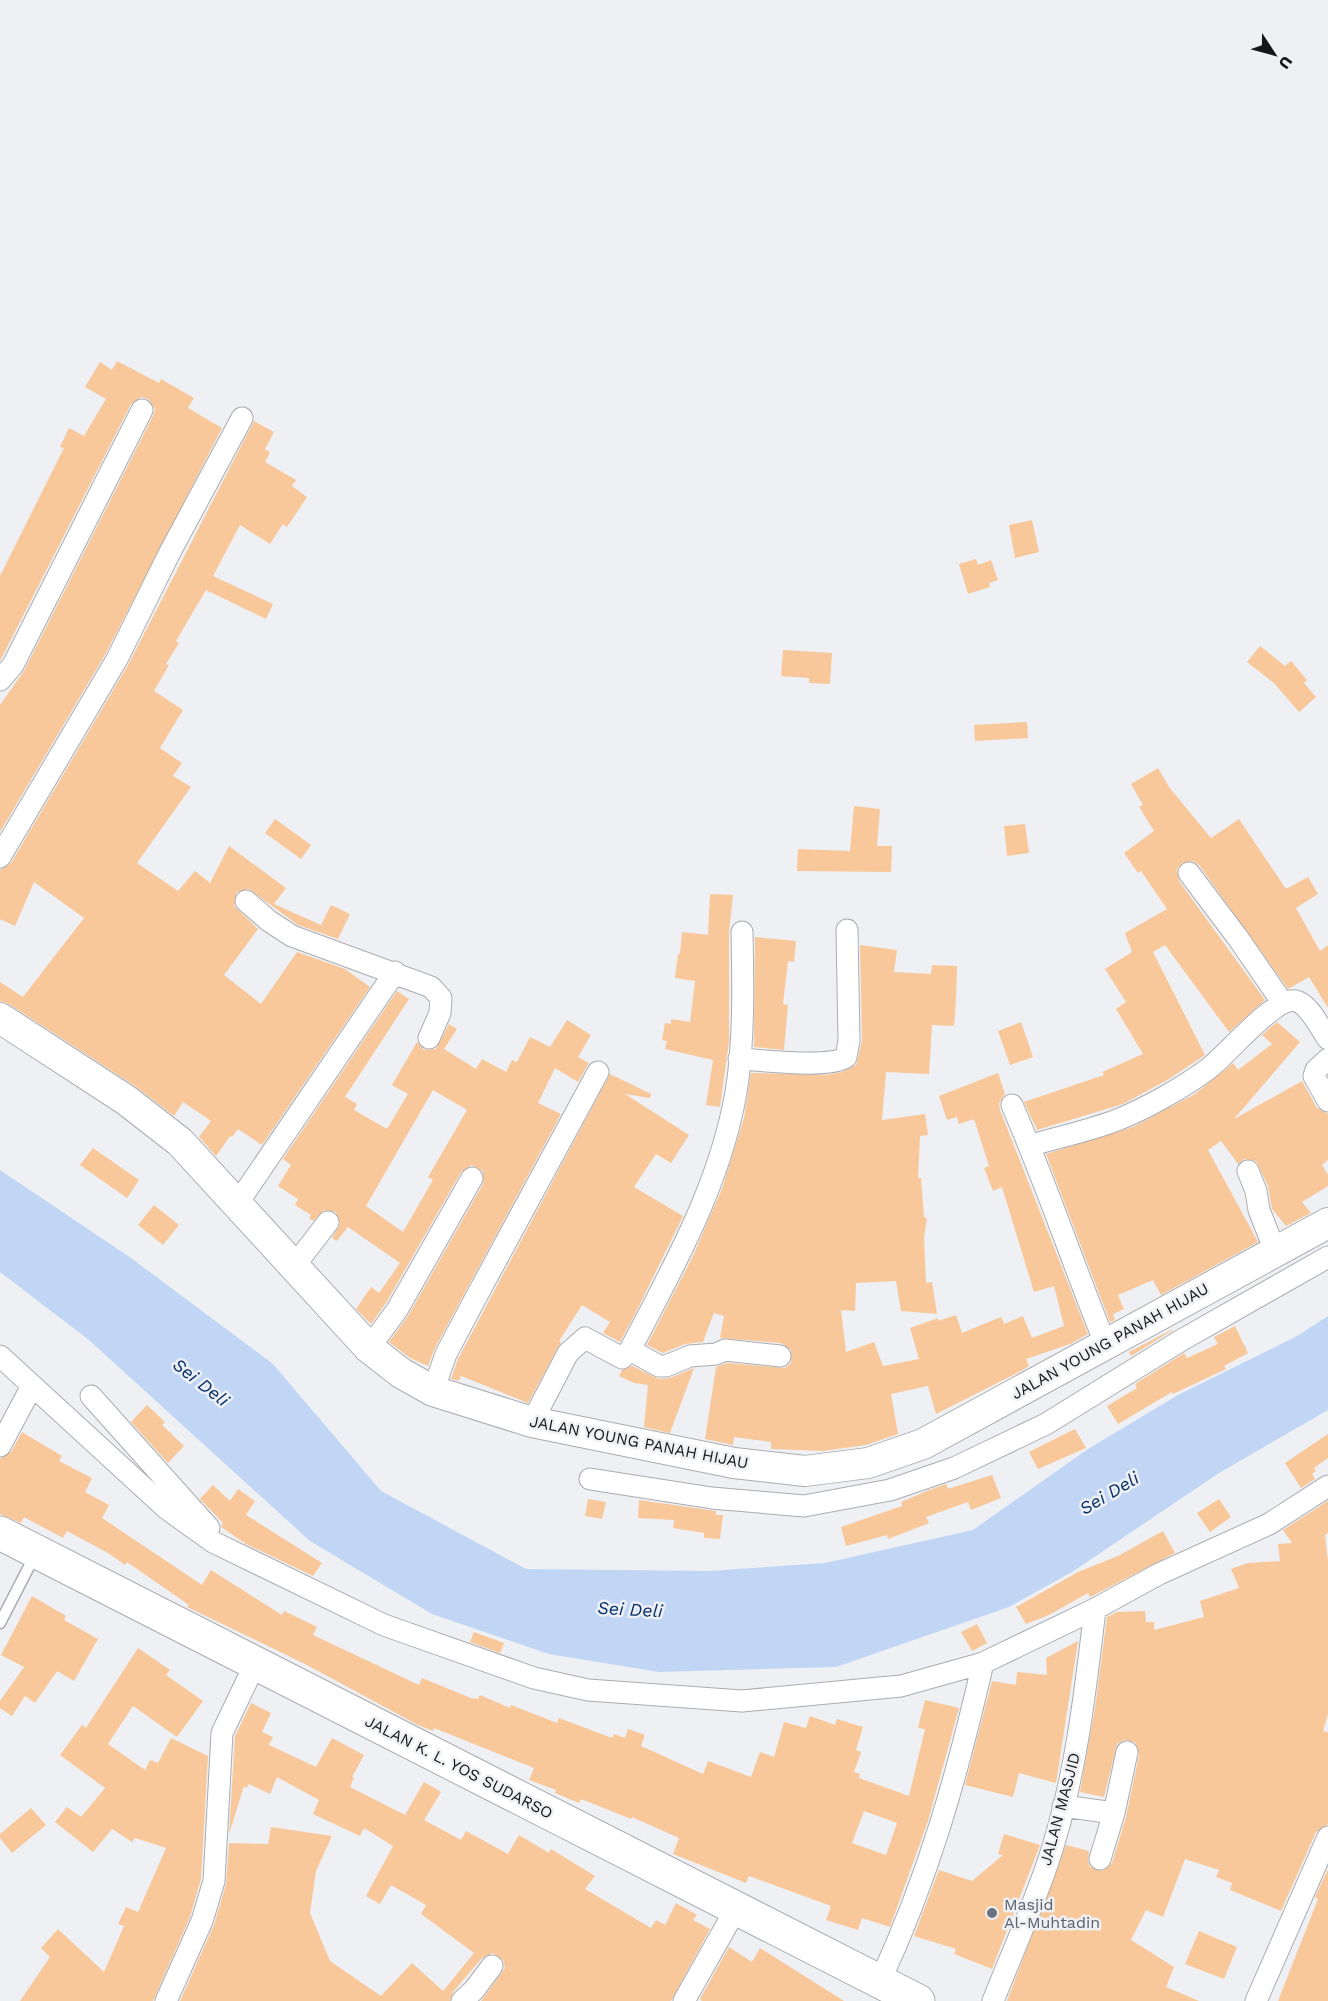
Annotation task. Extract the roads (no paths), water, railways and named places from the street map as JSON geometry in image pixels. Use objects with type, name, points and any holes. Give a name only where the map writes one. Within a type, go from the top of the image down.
[{"type":"highway","name":"JALAN K. L. YOS SUDARSO","points":[[0,1533],[737,1907],[911,1999]]},
{"type":"street","points":[[0,680],[13,664],[142,411]]},
{"type":"street","points":[[0,857],[117,660],[170,552],[243,418]]},
{"type":"street","points":[[1189,873],[1239,938],[1282,1002]]},
{"type":"street","points":[[246,901],[269,921],[292,936],[431,987],[441,998],[440,1013],[429,1038]]},
{"type":"street","points":[[739,1059],[840,1062],[846,1057],[849,1041],[847,930]]},
{"type":"street","points":[[532,1422],[568,1353],[585,1338],[622,1358],[630,1350],[683,1248],[717,1164],[738,1080],[743,999],[742,932]]},
{"type":"street","points":[[237,1204],[394,972]]},
{"type":"street","points":[[1029,1146],[1117,1120],[1151,1102],[1208,1069],[1242,1040],[1268,1011],[1282,1002],[1296,1000],[1306,1007],[1328,1039]]},
{"type":"street","name":"JALAN YOUNG PANAH HIJAU","points":[[0,1018],[154,1120],[180,1142],[369,1348],[401,1373],[433,1391],[532,1422],[734,1463],[806,1471],[868,1463],[923,1444],[1328,1223]]},
{"type":"street","points":[[1328,1059],[1316,1070],[1314,1076],[1328,1101]]},
{"type":"street","points":[[433,1391],[457,1333],[598,1072]]},
{"type":"street","points":[[1012,1105],[1105,1343]]},
{"type":"street","points":[[1248,1171],[1256,1191],[1259,1210],[1275,1251]]},
{"type":"street","points":[[369,1348],[397,1310],[472,1178]]},
{"type":"street","points":[[295,1265],[328,1222]]},
{"type":"street","points":[[590,1479],[712,1498],[804,1506],[890,1490],[954,1468],[1046,1424],[1180,1341],[1328,1257]]},
{"type":"street","points":[[630,1350],[659,1366],[666,1366],[690,1356],[717,1354],[725,1350],[780,1356]]},
{"type":"street","points":[[0,1356],[167,1509],[213,1542],[384,1625],[534,1678],[588,1690],[742,1701],[901,1686],[983,1663],[1095,1609],[1159,1574],[1269,1524],[1328,1486]]},
{"type":"street","points":[[0,1446],[32,1386]]},
{"type":"street","points":[[91,1396],[134,1447],[235,1554]]},
{"type":"street","name":"JALAN MASJID","points":[[993,2001],[1047,1864],[1063,1806],[1078,1737],[1095,1609]]},
{"type":"street","points":[[880,1981],[902,1934],[945,1816],[983,1663]]},
{"type":"street","points":[[166,2001],[202,1921],[214,1881],[222,1733],[255,1664]]},
{"type":"street","points":[[1100,1859],[1114,1813],[1127,1752]]},
{"type":"street","points":[[1063,1806],[1114,1813]]},
{"type":"street","points":[[1256,2001],[1328,1837]]},
{"type":"street","points":[[684,2001],[737,1907]]},
{"type":"street","points":[[462,2001],[474,1990],[492,1966]]},
{"type":"lane","points":[[0,1623],[36,1552]]},
{"type":"water","name":"Sei Deli","points":[[0,1170],[131,1258],[273,1364],[381,1491],[526,1569],[709,1571],[825,1563],[973,1530],[1088,1449],[1178,1395],[1297,1336],[1328,1316],[1328,1410],[1219,1473],[1072,1572],[1009,1607],[836,1667],[659,1672],[549,1654],[432,1614],[310,1541],[89,1340],[0,1272]]},
{"type":"place","name":"Masjid Al-Muhtadin","points":[[992,1913]]}]
